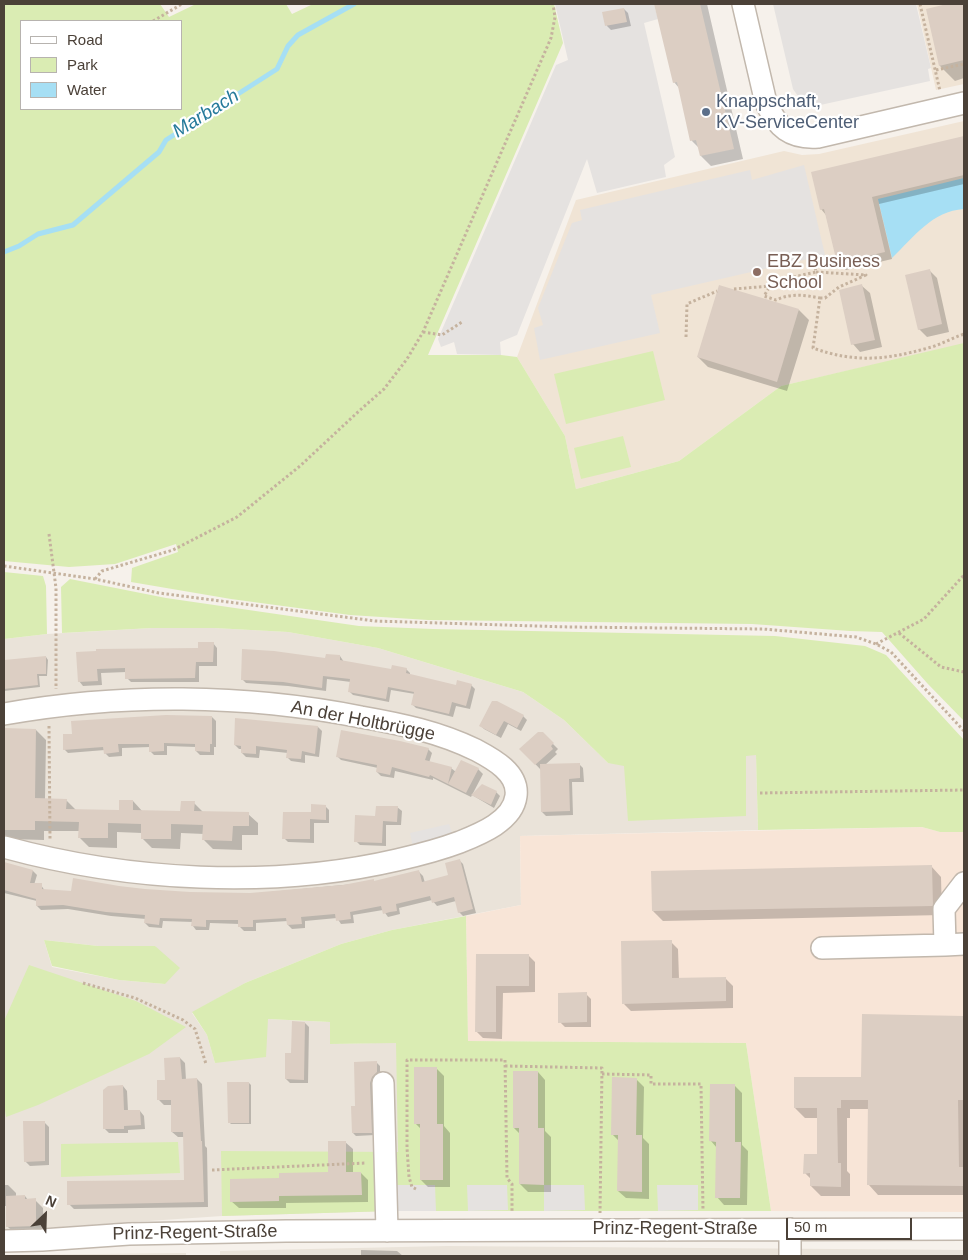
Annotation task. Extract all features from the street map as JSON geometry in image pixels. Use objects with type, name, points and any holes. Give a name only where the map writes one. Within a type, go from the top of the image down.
[{"type":"street","points":[[743,4],[766,103],[773,118],[782,128],[794,135],[805,138],[818,136],[954,105]]},
{"type":"street","name":"An der Holtbrügge","points":[[4,714],[52,707],[157,700],[204,700],[300,707],[347,714],[418,728],[464,744],[496,761],[509,773],[515,782],[517,794],[514,805],[508,814],[493,826],[471,838],[433,851],[382,863],[300,875],[260,877],[169,875],[123,871],[50,859],[4,847]]},
{"type":"street","points":[[822,948],[954,944],[944,908],[964,883]]},
{"type":"street","points":[[382,1083],[386,1231]]},
{"type":"street","points":[[790,1229],[790,1256]]},
{"type":"street","name":"Prinz-Regent-Straße","points":[[4,1241],[129,1234],[286,1231],[964,1229]]},
{"type":"path","points":[[155,20],[182,4]]},
{"type":"path","points":[[95,579],[102,571],[173,550],[237,517],[300,466],[358,411],[384,390],[407,359],[423,332],[550,38],[555,17],[553,4]]},
{"type":"path","points":[[920,4],[935,70],[954,105]]},
{"type":"path","points":[[935,70],[964,64]]},
{"type":"path","points":[[812,253],[816,272]]},
{"type":"path","points":[[734,289],[770,286],[789,278],[816,272],[866,275],[838,287],[825,298],[786,295],[776,300],[764,296],[770,286]]},
{"type":"path","points":[[686,337],[687,304],[717,291]]},
{"type":"path","points":[[820,298],[813,348],[833,355],[875,359],[928,348],[964,334]]},
{"type":"path","points":[[423,332],[442,335],[462,322]]},
{"type":"path","points":[[49,534],[56,588],[50,859]]},
{"type":"path","points":[[4,566],[95,579],[159,593],[375,622],[762,629],[856,637],[891,652],[964,731]]},
{"type":"path","points":[[876,644],[924,619],[964,575]]},
{"type":"path","points":[[899,633],[941,667],[964,672]]},
{"type":"path","points":[[760,793],[964,790]]},
{"type":"path","points":[[83,983],[135,998],[183,1020],[196,1029],[206,1064]]},
{"type":"path","points":[[416,1189],[412,1187],[409,1177],[407,1060],[504,1060],[507,1178],[512,1184],[511,1229]]},
{"type":"path","points":[[505,1066],[602,1068],[600,1230]]},
{"type":"path","points":[[602,1074],[651,1075],[651,1084],[701,1084],[703,1208]]},
{"type":"path","points":[[212,1170],[366,1163],[366,1172]]},
{"type":"shaded area","points":[[555,4],[654,4],[658,19],[644,23],[675,157],[664,165],[666,177],[597,193],[587,159],[517,335],[500,342],[501,355],[457,354],[454,342],[441,347],[438,339],[556,65],[568,60]]},
{"type":"shaded area","points":[[773,4],[916,4],[931,68],[928,69],[930,81],[802,109],[800,99],[793,89]]},
{"type":"shaded area","points":[[917,4],[964,4],[964,84],[936,90]]},
{"type":"shaded area","name":"EBZ Business School","points":[[964,121],[964,344],[781,386],[679,461],[576,489],[565,436],[517,357],[576,200],[784,151],[802,155],[819,154]]},
{"type":"shaded area","points":[[804,165],[825,255],[651,295],[660,333],[540,360],[534,328],[543,325],[538,308],[572,223],[582,220],[580,210],[750,170],[752,180]]},
{"type":"shaded area","points":[[152,628],[214,628],[288,632],[378,648],[523,692],[564,720],[608,763],[746,766],[746,755],[756,755],[758,830],[520,836],[521,905],[392,930],[341,944],[245,983],[192,1013],[207,1035],[215,1063],[267,1019],[330,1022],[331,1044],[468,1041],[771,1211],[392,1211],[222,1216],[4,1229],[4,639],[47,634]],"holes":[[[44,940],[98,946],[155,946],[165,984],[119,980],[52,967]]]},
{"type":"shaded area","points":[[449,824],[453,836],[413,847],[410,833]]},
{"type":"shaded area","points":[[922,827],[940,832],[964,832],[964,1212],[771,1211],[746,1043],[468,1041],[466,916],[521,905],[520,836]]},
{"type":"shaded area","points":[[395,1185],[435,1185],[436,1211],[396,1211]]},
{"type":"shaded area","points":[[467,1185],[507,1185],[508,1210],[468,1211]]},
{"type":"shaded area","points":[[544,1185],[584,1185],[585,1210],[544,1211]]},
{"type":"shaded area","points":[[657,1185],[698,1185],[698,1210],[658,1211]]},
{"type":"shaded area","points":[[447,1246],[964,1250],[964,1256],[220,1256],[220,1251]]},
{"type":"shaded area","points":[[186,1253],[186,1256],[4,1256],[4,1255]]},
{"type":"green space","points":[[4,4],[160,4],[169,17],[196,4],[286,4],[292,14],[313,4],[554,4],[563,43],[428,355],[501,355],[517,357],[565,436],[576,489],[679,461],[781,386],[964,343],[964,721],[882,632],[752,624],[428,620],[350,615],[231,599],[131,582],[132,568],[178,552],[176,544],[115,564],[69,567],[4,561]]},
{"type":"green space","points":[[653,351],[665,400],[566,424],[554,374]]},
{"type":"green space","points":[[623,436],[631,467],[581,479],[574,448]]},
{"type":"green space","points":[[4,572],[43,576],[46,586],[47,634],[4,639]]},
{"type":"green space","points":[[70,579],[166,598],[359,626],[775,636],[865,646],[886,655],[964,740],[964,832],[940,832],[922,827],[758,830],[756,755],[746,756],[746,816],[628,821],[624,766],[608,763],[564,720],[523,692],[378,648],[288,632],[214,628],[152,628],[62,633],[61,587]]},
{"type":"green space","points":[[466,916],[468,1041],[746,1043],[771,1211],[392,1211],[222,1216],[221,1151],[398,1152],[396,1043],[330,1044],[330,1022],[268,1019],[266,1057],[215,1063],[207,1035],[192,1012],[245,983],[341,944],[392,930]]},
{"type":"green space","points":[[44,940],[98,946],[155,946],[180,968],[165,984],[119,980],[52,966]]},
{"type":"green space","points":[[29,965],[136,1001],[186,1027],[149,1054],[38,1105],[6,1117],[4,1104],[4,1021]]},
{"type":"green space","points":[[178,1142],[180,1173],[61,1177],[61,1144]]},
{"type":"water","points":[[964,178],[964,209],[942,215],[924,226],[892,258],[878,199]]},
{"type":"building","points":[[654,4],[700,4],[734,149],[700,156],[696,140],[690,141],[677,82],[673,83]]},
{"type":"building","points":[[947,4],[964,4],[964,60],[939,66],[926,9]]},
{"type":"building","points":[[624,8],[627,22],[605,26],[602,12]]},
{"type":"building","points":[[964,136],[964,175],[872,197],[885,252],[837,263],[824,209],[820,210],[811,172]]},
{"type":"building","points":[[930,269],[942,324],[918,330],[905,275]]},
{"type":"building","points":[[862,284],[875,340],[851,345],[839,290]]},
{"type":"building","points":[[719,285],[799,309],[777,382],[697,357]]},
{"type":"building","points":[[198,642],[214,642],[213,662],[196,662],[195,678],[125,679],[125,668],[97,669],[98,681],[78,682],[76,652],[96,651],[96,649],[198,648]]},
{"type":"building","points":[[242,649],[325,658],[326,654],[340,655],[340,660],[391,669],[392,665],[407,668],[406,673],[456,685],[457,680],[472,684],[466,706],[452,702],[449,714],[411,705],[414,692],[388,687],[386,699],[348,692],[350,679],[323,676],[322,688],[283,682],[241,680]]},
{"type":"building","points":[[46,656],[46,674],[37,674],[38,685],[4,689],[4,660]]},
{"type":"building","points":[[492,701],[497,701],[524,715],[517,728],[504,721],[496,735],[479,726]]},
{"type":"building","points":[[166,715],[212,716],[212,744],[210,744],[210,752],[195,751],[195,744],[164,743],[164,751],[149,752],[149,744],[118,744],[119,752],[104,754],[103,747],[63,750],[63,734],[72,734],[71,721]]},
{"type":"building","points":[[235,718],[318,726],[315,754],[302,751],[301,759],[286,758],[287,750],[256,746],[256,754],[241,753],[241,746],[234,745]]},
{"type":"building","points":[[4,728],[36,729],[35,798],[67,799],[66,809],[119,810],[119,800],[133,800],[133,810],[180,811],[181,801],[195,801],[194,811],[249,812],[249,826],[233,826],[232,841],[202,840],[203,825],[171,824],[171,839],[141,839],[141,824],[108,823],[108,838],[78,838],[79,822],[35,821],[35,830],[4,830]]},
{"type":"building","points":[[341,730],[429,748],[425,760],[452,767],[448,784],[430,775],[429,777],[392,767],[390,775],[376,772],[377,765],[336,757]]},
{"type":"building","points":[[538,732],[543,732],[554,743],[551,746],[553,749],[535,765],[519,749]]},
{"type":"building","points":[[461,760],[479,768],[466,793],[448,784]]},
{"type":"building","points":[[580,763],[580,778],[569,779],[570,811],[541,812],[540,764]]},
{"type":"building","points":[[482,784],[497,791],[491,805],[471,795]]},
{"type":"building","points":[[311,804],[326,805],[326,820],[310,819],[310,839],[282,839],[283,812],[311,812]]},
{"type":"building","points":[[376,806],[398,806],[397,822],[383,821],[382,843],[354,842],[355,815],[375,816]]},
{"type":"building","points":[[460,859],[473,909],[458,913],[454,897],[432,903],[430,896],[396,904],[397,911],[383,914],[381,906],[350,912],[351,919],[336,921],[335,914],[301,917],[302,924],[287,925],[286,918],[253,920],[253,927],[238,927],[238,920],[206,920],[206,927],[191,926],[192,919],[160,918],[159,925],[144,923],[145,915],[106,912],[63,905],[36,906],[36,899],[4,890],[4,862],[33,870],[30,883],[42,883],[42,889],[71,891],[73,878],[145,889],[250,893],[343,885],[374,879],[374,881],[419,870],[422,882],[448,875],[445,863]]},
{"type":"building","points":[[932,865],[933,906],[652,911],[651,871]]},
{"type":"building","points":[[672,940],[672,978],[726,977],[726,1001],[622,1004],[621,941]]},
{"type":"building","points":[[476,954],[529,954],[529,986],[496,986],[496,1032],[475,1032]]},
{"type":"building","points":[[587,992],[587,1022],[558,1023],[558,993]]},
{"type":"building","points":[[862,1014],[964,1016],[964,1100],[958,1100],[959,1167],[964,1167],[964,1186],[867,1185],[868,1100],[841,1100],[841,1108],[837,1108],[838,1163],[841,1163],[841,1187],[810,1186],[810,1173],[803,1174],[804,1154],[817,1154],[817,1108],[794,1108],[794,1077],[861,1077]]},
{"type":"building","points":[[292,1021],[305,1022],[304,1080],[285,1079],[285,1053],[291,1053]]},
{"type":"building","points":[[180,1057],[182,1079],[197,1078],[204,1202],[67,1205],[67,1181],[184,1180],[183,1132],[171,1132],[171,1100],[157,1100],[157,1080],[165,1080],[164,1058]]},
{"type":"building","points":[[377,1061],[377,1072],[372,1077],[370,1083],[372,1133],[352,1133],[351,1106],[355,1106],[354,1062]]},
{"type":"building","points":[[414,1067],[437,1067],[437,1124],[443,1124],[443,1180],[420,1180],[420,1124],[414,1124]]},
{"type":"building","points":[[513,1071],[538,1071],[538,1128],[544,1128],[544,1185],[519,1184],[519,1128],[513,1128]]},
{"type":"building","points":[[612,1077],[637,1078],[636,1135],[642,1135],[642,1192],[617,1191],[618,1135],[611,1135]]},
{"type":"building","points":[[227,1082],[249,1082],[249,1123],[228,1123]]},
{"type":"building","points":[[710,1084],[735,1084],[735,1142],[741,1142],[740,1198],[715,1198],[716,1142],[709,1141]]},
{"type":"building","points":[[123,1085],[124,1110],[140,1110],[141,1125],[124,1126],[124,1129],[103,1129],[103,1090],[108,1086]]},
{"type":"building","points":[[23,1121],[45,1121],[45,1161],[24,1162]]},
{"type":"building","points":[[328,1141],[346,1141],[346,1172],[361,1172],[362,1195],[279,1196],[279,1201],[230,1202],[230,1179],[279,1178],[279,1173],[328,1172]]},
{"type":"building","points":[[25,1195],[25,1199],[36,1198],[36,1226],[6,1227],[6,1196]]},
{"type":"waterway","name":"Marbach","points":[[4,252],[19,246],[38,234],[73,225],[159,152],[166,140],[277,69],[288,46],[298,35],[354,4]]},
{"type":"place","name":"Knappschaft, KV-ServiceCenter","points":[[706,112]]},
{"type":"place","name":"EBZ Business School","points":[[757,272]]}]
